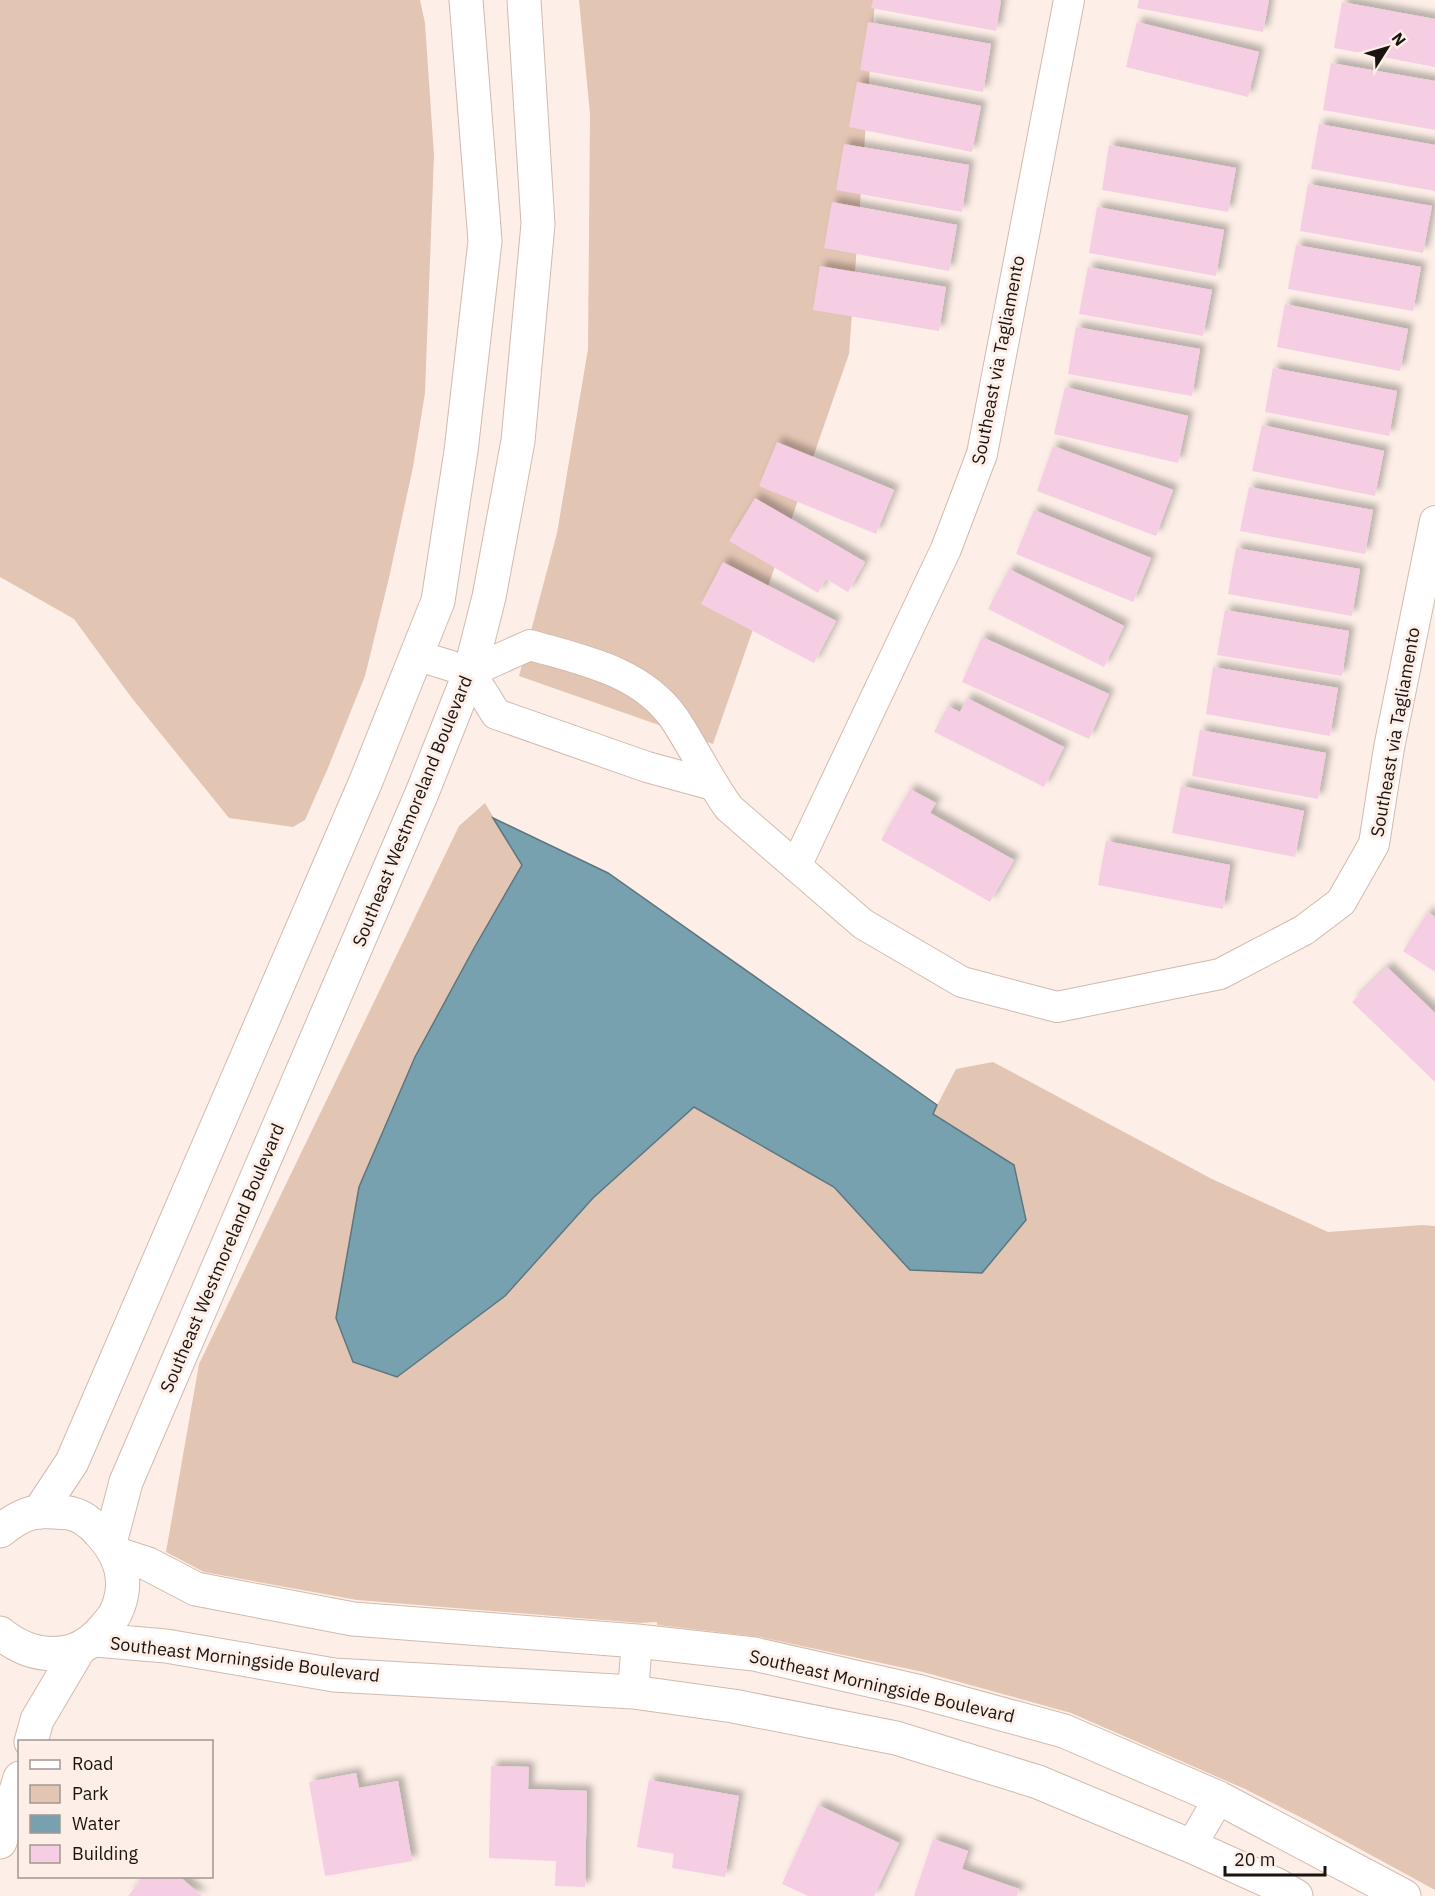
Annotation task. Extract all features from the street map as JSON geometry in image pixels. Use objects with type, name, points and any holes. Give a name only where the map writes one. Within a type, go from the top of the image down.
[{"type":"street","points":[[39,1512],[72,1462],[366,781],[438,601],[461,451],[485,241],[466,0]]},
{"type":"street","name":"Southeast Westmoreland Boulevard","points":[[113,1549],[126,1482],[422,793],[470,672],[489,597],[518,441],[538,224],[524,0]]},
{"type":"street","name":"Southeast via Tagliamento","points":[[796,866],[946,549],[982,454],[1069,0]]},
{"type":"street","name":"Southeast via Tagliamento","points":[[470,672],[530,645],[602,666],[633,680],[656,698],[673,717],[712,785],[729,808],[863,924],[962,982],[1057,1007],[1220,974],[1304,930],[1341,902],[1374,844],[1389,748],[1435,521]]},
{"type":"street","points":[[416,655],[470,672],[496,714],[647,767],[712,785]]},
{"type":"street","points":[[0,1531],[14,1520],[39,1512],[70,1513],[89,1522],[113,1549],[122,1576],[122,1595],[116,1613],[87,1644],[37,1720],[32,1740]]},
{"type":"street","name":"Southeast Morningside Boulevard","points":[[113,1549],[196,1589],[353,1619],[637,1641],[753,1654],[929,1694],[1064,1731],[1219,1798],[1404,1896]]},
{"type":"street","name":"Southeast Morningside Boulevard","points":[[0,1633],[14,1644],[29,1651],[45,1654],[63,1653],[87,1644],[166,1646],[334,1675],[633,1692],[733,1706],[896,1738],[1038,1782],[1191,1846],[1296,1896]]},
{"type":"street","points":[[633,1692],[637,1641]]},
{"type":"street","points":[[0,1842],[18,1784]]},
{"type":"street","points":[[1191,1846],[1219,1798]]},
{"type":"green space","points":[[0,0],[420,0],[425,23],[434,155],[425,393],[413,467],[365,676],[305,820],[293,827],[229,818],[131,697],[74,619],[0,577]]},
{"type":"green space","points":[[579,0],[875,0],[849,354],[713,744],[519,676],[557,533],[588,349],[590,114]]},
{"type":"green space","points":[[485,803],[522,865],[415,1057],[397,1377],[505,1296],[593,1198],[694,1107],[834,1187],[910,1270],[1014,1166],[933,1113],[956,1069],[993,1062],[1212,1179],[1328,1232],[1435,1226],[1435,1890],[1245,1789],[1071,1713],[923,1672],[760,1637],[657,1625],[657,1622],[640,1623],[357,1600],[204,1572],[166,1552],[199,1364],[459,826]]},
{"type":"water","points":[[493,818],[608,873],[937,1105],[933,1114],[1014,1165],[1026,1220],[982,1273],[910,1270],[834,1187],[694,1107],[593,1198],[505,1296],[397,1377],[353,1362],[336,1318],[359,1187],[415,1057],[522,865]]},
{"type":"building","points":[[873,0],[1001,0],[996,31],[871,8]]},
{"type":"building","points":[[1139,0],[1269,0],[1263,32],[1137,8]]},
{"type":"building","points":[[1342,2],[1435,19],[1435,67],[1334,48]]},
{"type":"building","points":[[868,22],[991,44],[983,92],[860,70]]},
{"type":"building","points":[[1137,22],[1259,52],[1248,97],[1126,67]]},
{"type":"building","points":[[1331,63],[1435,81],[1435,130],[1323,110]]},
{"type":"building","points":[[857,82],[981,106],[972,152],[849,127]]},
{"type":"building","points":[[1319,124],[1435,145],[1435,191],[1311,169]]},
{"type":"building","points":[[844,144],[969,165],[962,212],[836,190]]},
{"type":"building","points":[[1109,145],[1236,168],[1228,212],[1102,190]]},
{"type":"building","points":[[1308,184],[1432,206],[1423,253],[1300,231]]},
{"type":"building","points":[[832,202],[957,225],[949,271],[824,248]]},
{"type":"building","points":[[1097,207],[1224,230],[1216,276],[1089,253]]},
{"type":"building","points":[[1296,245],[1421,267],[1413,311],[1288,289]]},
{"type":"building","points":[[820,266],[946,287],[939,331],[813,310]]},
{"type":"building","points":[[1088,267],[1212,290],[1203,336],[1079,314]]},
{"type":"building","points":[[1285,304],[1408,329],[1400,371],[1277,347]]},
{"type":"building","points":[[1076,327],[1200,349],[1192,396],[1068,374]]},
{"type":"building","points":[[1273,368],[1397,391],[1389,436],[1265,412]]},
{"type":"building","points":[[1065,387],[1188,416],[1178,463],[1054,434]]},
{"type":"building","points":[[1262,425],[1384,451],[1375,496],[1252,471]]},
{"type":"building","points":[[777,442],[894,490],[876,534],[759,486]]},
{"type":"building","points":[[1053,446],[1173,490],[1156,536],[1037,491]]},
{"type":"building","points":[[1249,487],[1373,510],[1365,554],[1240,531]]},
{"type":"building","points":[[755,498],[865,562],[848,592],[826,579],[818,593],[729,541]]},
{"type":"building","points":[[1034,510],[1151,558],[1133,602],[1016,554]]},
{"type":"building","points":[[1236,548],[1360,569],[1352,616],[1228,594]]},
{"type":"building","points":[[723,562],[836,621],[814,663],[701,604]]},
{"type":"building","points":[[1009,569],[1124,626],[1104,667],[988,609]]},
{"type":"building","points":[[1225,610],[1349,631],[1342,676],[1217,655]]},
{"type":"building","points":[[982,637],[1109,694],[1089,739],[962,682]]},
{"type":"building","points":[[1213,667],[1338,688],[1330,736],[1206,714]]},
{"type":"building","points":[[967,698],[1064,747],[1044,787],[934,732],[948,706],[960,712]]},
{"type":"building","points":[[1200,730],[1326,753],[1318,799],[1192,776]]},
{"type":"building","points":[[1181,786],[1304,811],[1295,857],[1172,833]]},
{"type":"building","points":[[910,789],[936,803],[930,813],[1014,860],[990,902],[881,840]]},
{"type":"building","points":[[1106,841],[1230,865],[1223,909],[1098,885]]},
{"type":"building","points":[[1428,912],[1435,917],[1435,972],[1403,951]]},
{"type":"building","points":[[1387,967],[1435,1013],[1435,1082],[1352,1002]]},
{"type":"building","points":[[491,1766],[529,1767],[528,1789],[587,1791],[585,1887],[555,1886],[556,1861],[489,1858]]},
{"type":"building","points":[[356,1773],[359,1788],[398,1781],[412,1861],[325,1876],[309,1782]]},
{"type":"building","points":[[649,1780],[739,1796],[725,1877],[672,1868],[674,1854],[637,1847]]},
{"type":"building","points":[[818,1805],[899,1843],[874,1896],[808,1896],[782,1884]]},
{"type":"building","points":[[933,1839],[968,1851],[962,1869],[1019,1889],[1017,1896],[914,1896]]},
{"type":"building","points":[[142,1878],[181,1878],[202,1896],[128,1896]]}]
